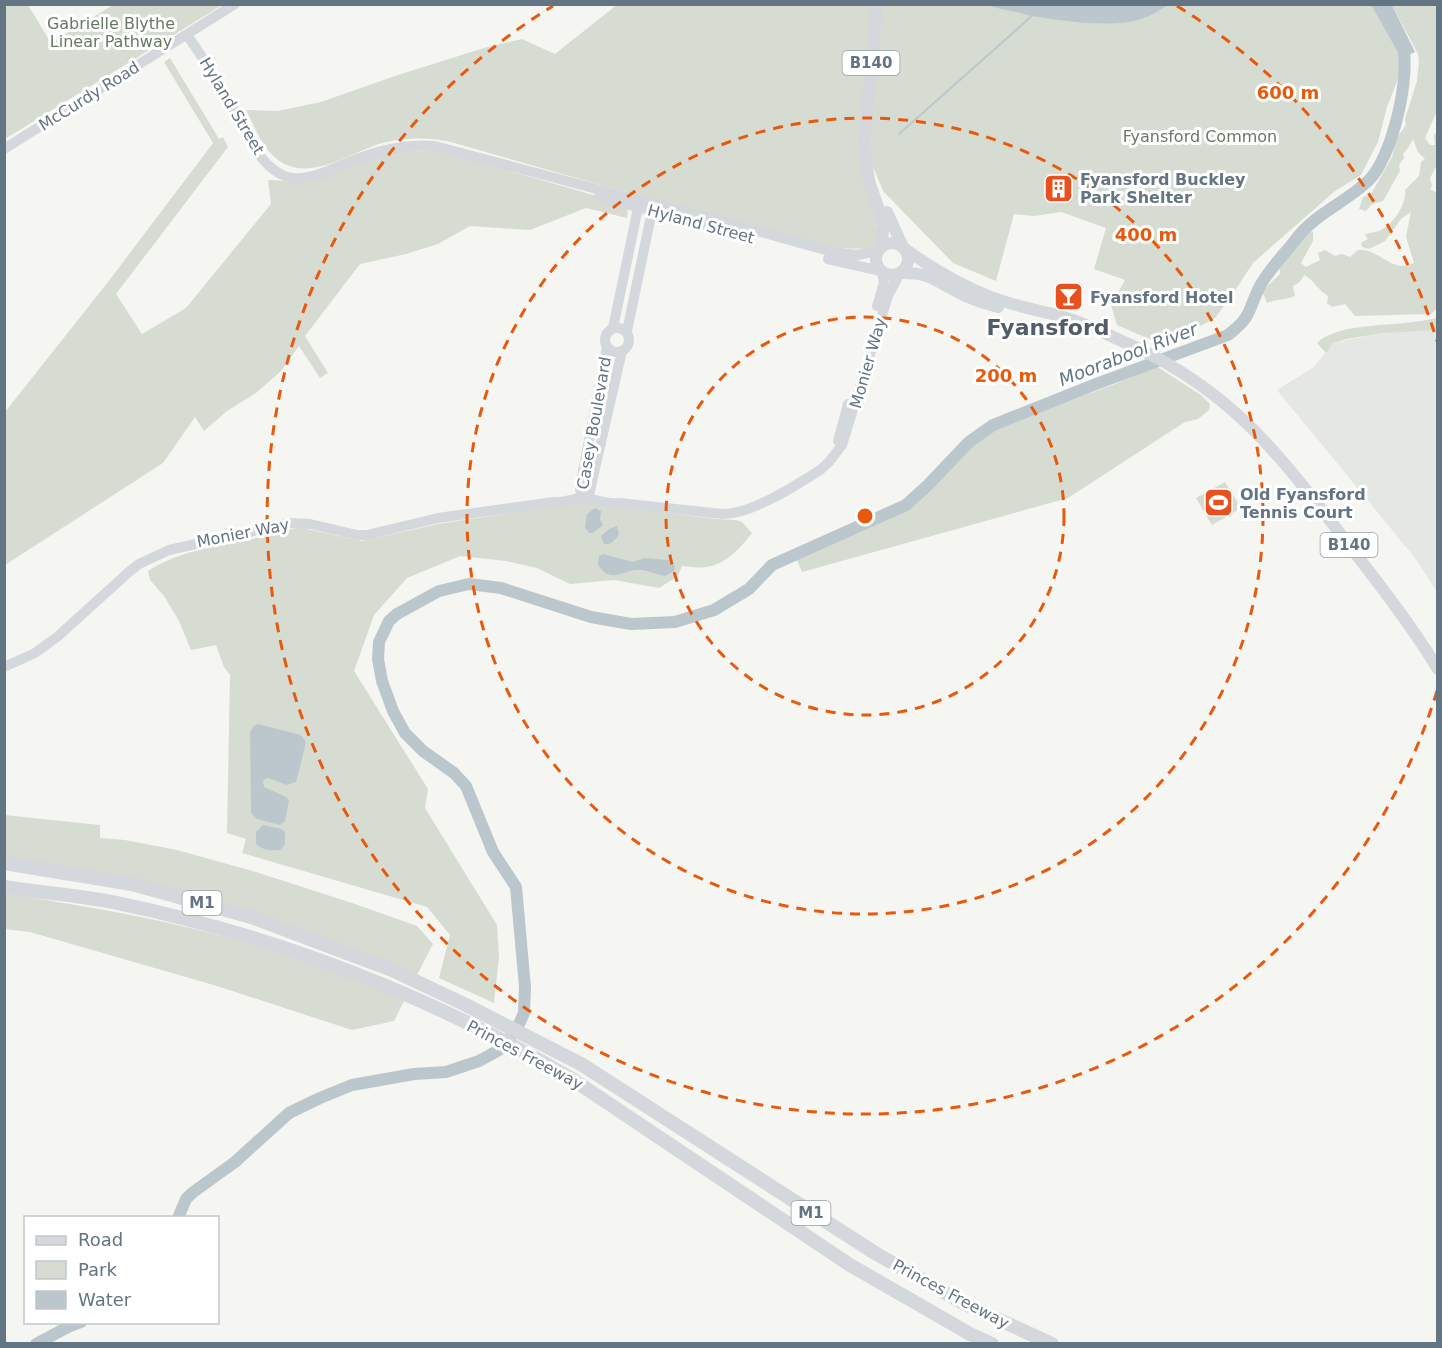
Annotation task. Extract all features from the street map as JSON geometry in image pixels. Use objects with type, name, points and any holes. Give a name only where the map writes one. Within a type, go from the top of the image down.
[{"type":"highway","name":"Princes Freeway","points":[[4,863],[132,884],[251,917],[392,970],[580,1064],[875,1253],[965,1305],[1052,1344]]},
{"type":"highway","name":"Princes Freeway","points":[[4,887],[115,903],[239,933],[386,986],[463,1021],[572,1079],[850,1265],[970,1334],[993,1344]]},
{"type":"main road","name":"B140","points":[[877,4],[864,142],[871,188],[885,224],[881,248],[876,260],[881,271],[892,275],[919,273],[931,276],[963,295],[1082,326],[1153,356],[1194,380],[1252,426],[1281,459],[1383,589],[1416,634],[1437,669]]},
{"type":"main road","name":"B140","points":[[867,163],[903,248],[993,302]]},
{"type":"main road","points":[[881,248],[893,243],[903,248],[909,261],[901,273]]},
{"type":"street","name":"McCurdy Road","points":[[4,149],[235,4]]},
{"type":"street","name":"Hyland Street","points":[[187,35],[255,147],[268,165],[278,173],[296,178],[308,177],[370,153],[405,145],[435,146],[567,182],[646,207],[696,214],[777,238],[843,254],[865,254],[881,248]]},
{"type":"street","name":"Hyland Street","points":[[523,170],[555,184],[881,271]]},
{"type":"street","points":[[646,207],[627,331],[630,342],[626,349],[614,352],[608,347],[606,336],[613,328],[646,207]]},
{"type":"street","name":"Monier Way","points":[[860,377],[883,285],[881,271]]},
{"type":"street","name":"Monier Way","points":[[4,667],[35,653],[57,637],[139,564],[169,550],[289,523],[310,524],[357,535],[367,535],[438,518],[565,502],[585,495],[619,503],[722,514],[742,512],[816,473],[827,465],[836,453],[839,436],[888,296],[901,273]]},
{"type":"street","points":[[613,328],[622,328],[627,331]]},
{"type":"street","name":"Casey Boulevard","points":[[585,495],[608,347]]},
{"type":"street","name":"Casey Boulevard","points":[[585,495],[622,351]]},
{"type":"shaded area","points":[[1437,328],[1437,592],[1416,559],[1277,390],[1314,367],[1333,343],[1383,333]]},
{"type":"green space","name":"Gabrielle Blythe Linear Pathway","points":[[5,4],[28,5],[51,43],[113,5],[222,5],[5,139]]},
{"type":"green space","name":"Fyansford Common","points":[[618,4],[987,4],[1021,14],[1144,18],[1169,5],[1371,5],[1401,58],[1401,71],[1387,107],[1378,142],[1361,175],[1335,191],[1253,263],[1215,318],[1190,332],[1156,342],[1117,325],[1111,305],[1125,280],[1094,269],[1106,228],[1061,212],[1034,216],[1014,214],[996,281],[953,263],[883,191],[874,169],[868,164],[881,247],[843,248],[786,237],[440,140],[422,138],[395,140],[318,167],[291,166],[272,155],[259,137],[246,110],[278,111],[321,102],[484,48],[522,39],[555,54]]},
{"type":"green space","points":[[1392,5],[1437,5],[1437,111],[1425,138],[1430,145],[1435,145],[1434,135],[1437,131],[1437,165],[1430,178],[1432,186],[1430,189],[1437,193],[1437,308],[1431,314],[1355,316],[1345,304],[1332,307],[1327,303],[1328,296],[1304,275],[1300,282],[1293,286],[1295,296],[1267,303],[1262,291],[1280,274],[1279,263],[1306,230],[1313,232],[1313,241],[1301,263],[1306,267],[1320,260],[1318,253],[1325,250],[1335,256],[1342,254],[1350,257],[1358,250],[1366,250],[1398,265],[1406,266],[1414,263],[1406,237],[1411,212],[1401,219],[1385,241],[1369,249],[1362,247],[1361,243],[1368,239],[1365,235],[1379,231],[1394,219],[1404,201],[1405,190],[1419,176],[1421,162],[1425,159],[1418,152],[1413,139],[1403,154],[1404,158],[1399,165],[1400,171],[1383,201],[1372,204],[1366,211],[1359,209],[1363,197],[1371,194],[1392,157],[1396,139],[1406,125],[1405,119],[1417,81],[1418,54]]},
{"type":"green space","points":[[170,58],[219,139],[223,137],[228,147],[116,294],[142,334],[186,308],[271,204],[268,180],[302,182],[386,152],[437,150],[628,205],[627,218],[586,208],[530,230],[470,226],[438,244],[360,264],[305,336],[328,373],[320,378],[299,346],[281,371],[256,393],[227,411],[204,431],[195,417],[163,463],[5,565],[5,412],[108,282],[213,143],[164,62]]},
{"type":"green space","points":[[1437,318],[1436,330],[1383,333],[1347,339],[1333,343],[1326,353],[1317,343],[1325,337],[1346,330]]},
{"type":"green space","points":[[1156,366],[1201,395],[1210,404],[1209,410],[1198,419],[1185,422],[1068,498],[802,572],[795,555],[906,505],[919,494],[944,459],[1003,425],[1115,384]]},
{"type":"green space","name":"Old Fyansford Tennis Court","points":[[1225,482],[1241,508],[1212,525],[1196,498]]},
{"type":"green space","points":[[588,501],[600,505],[736,520],[742,522],[752,533],[738,549],[720,563],[706,567],[682,566],[678,576],[659,588],[614,580],[570,584],[537,568],[506,561],[460,556],[407,578],[374,615],[354,671],[428,789],[425,808],[497,925],[499,957],[494,1003],[439,978],[450,935],[427,907],[242,853],[246,839],[227,833],[230,675],[224,667],[216,645],[191,650],[179,621],[164,596],[150,580],[148,571],[190,553],[293,529],[302,528],[362,541],[438,524]]},
{"type":"green space","points":[[4,815],[100,825],[100,838],[125,840],[177,850],[256,872],[417,926],[433,944],[417,975],[266,919],[5,861]]},
{"type":"green space","points":[[5,894],[128,914],[220,935],[405,999],[394,1021],[352,1030],[217,986],[30,932],[5,929]]},
{"type":"water","points":[[987,5],[1169,5],[1154,14],[1129,22],[1088,23],[1043,18]]},
{"type":"water","points":[[1371,5],[1392,5],[1415,52],[1401,58]]},
{"type":"water","points":[[595,508],[601,511],[600,519],[603,525],[593,533],[589,533],[585,527],[587,514]]},
{"type":"water","points":[[617,526],[619,534],[611,543],[604,544],[601,536]]},
{"type":"water","points":[[603,554],[633,562],[644,558],[668,560],[675,566],[674,571],[665,576],[636,570],[609,574],[598,565],[599,556]]},
{"type":"water","points":[[258,724],[301,735],[306,742],[296,782],[287,785],[268,778],[263,780],[264,787],[289,800],[285,821],[280,825],[257,819],[251,813],[250,732]]},
{"type":"water","points":[[263,825],[285,832],[285,844],[280,850],[267,850],[256,844],[256,832]]},
{"type":"waterway","points":[[899,134],[1033,15]]},
{"type":"waterway","name":"Moorabool River","points":[[179,1216],[186,1199],[192,1193],[235,1162],[289,1113],[352,1085],[414,1074],[446,1072],[479,1061],[499,1050],[508,1041],[524,1013],[525,987],[516,887],[493,852],[466,786],[454,773],[423,751],[405,733],[393,711],[382,681],[378,659],[379,642],[389,621],[397,614],[439,591],[469,584],[501,588],[591,617],[631,624],[675,622],[714,610],[749,589],[772,565],[906,505],[969,442],[993,425],[1228,335],[1245,319],[1266,277],[1304,230],[1359,189],[1377,170],[1392,136],[1398,115],[1404,74],[1402,42]]},
{"type":"waterway","name":"Moorabool River","points":[[36,1344],[76,1324]]},
{"type":"place","name":"Fyansford Buckley Park Shelter","points":[[1059,188]]},
{"type":"place","name":"Fyansford Hotel","points":[[1069,297]]},
{"type":"place","name":"Old Fyansford Tennis Court","points":[[1219,503]]},
{"type":"district","name":"Fyansford","points":[[1048,327]]}]
